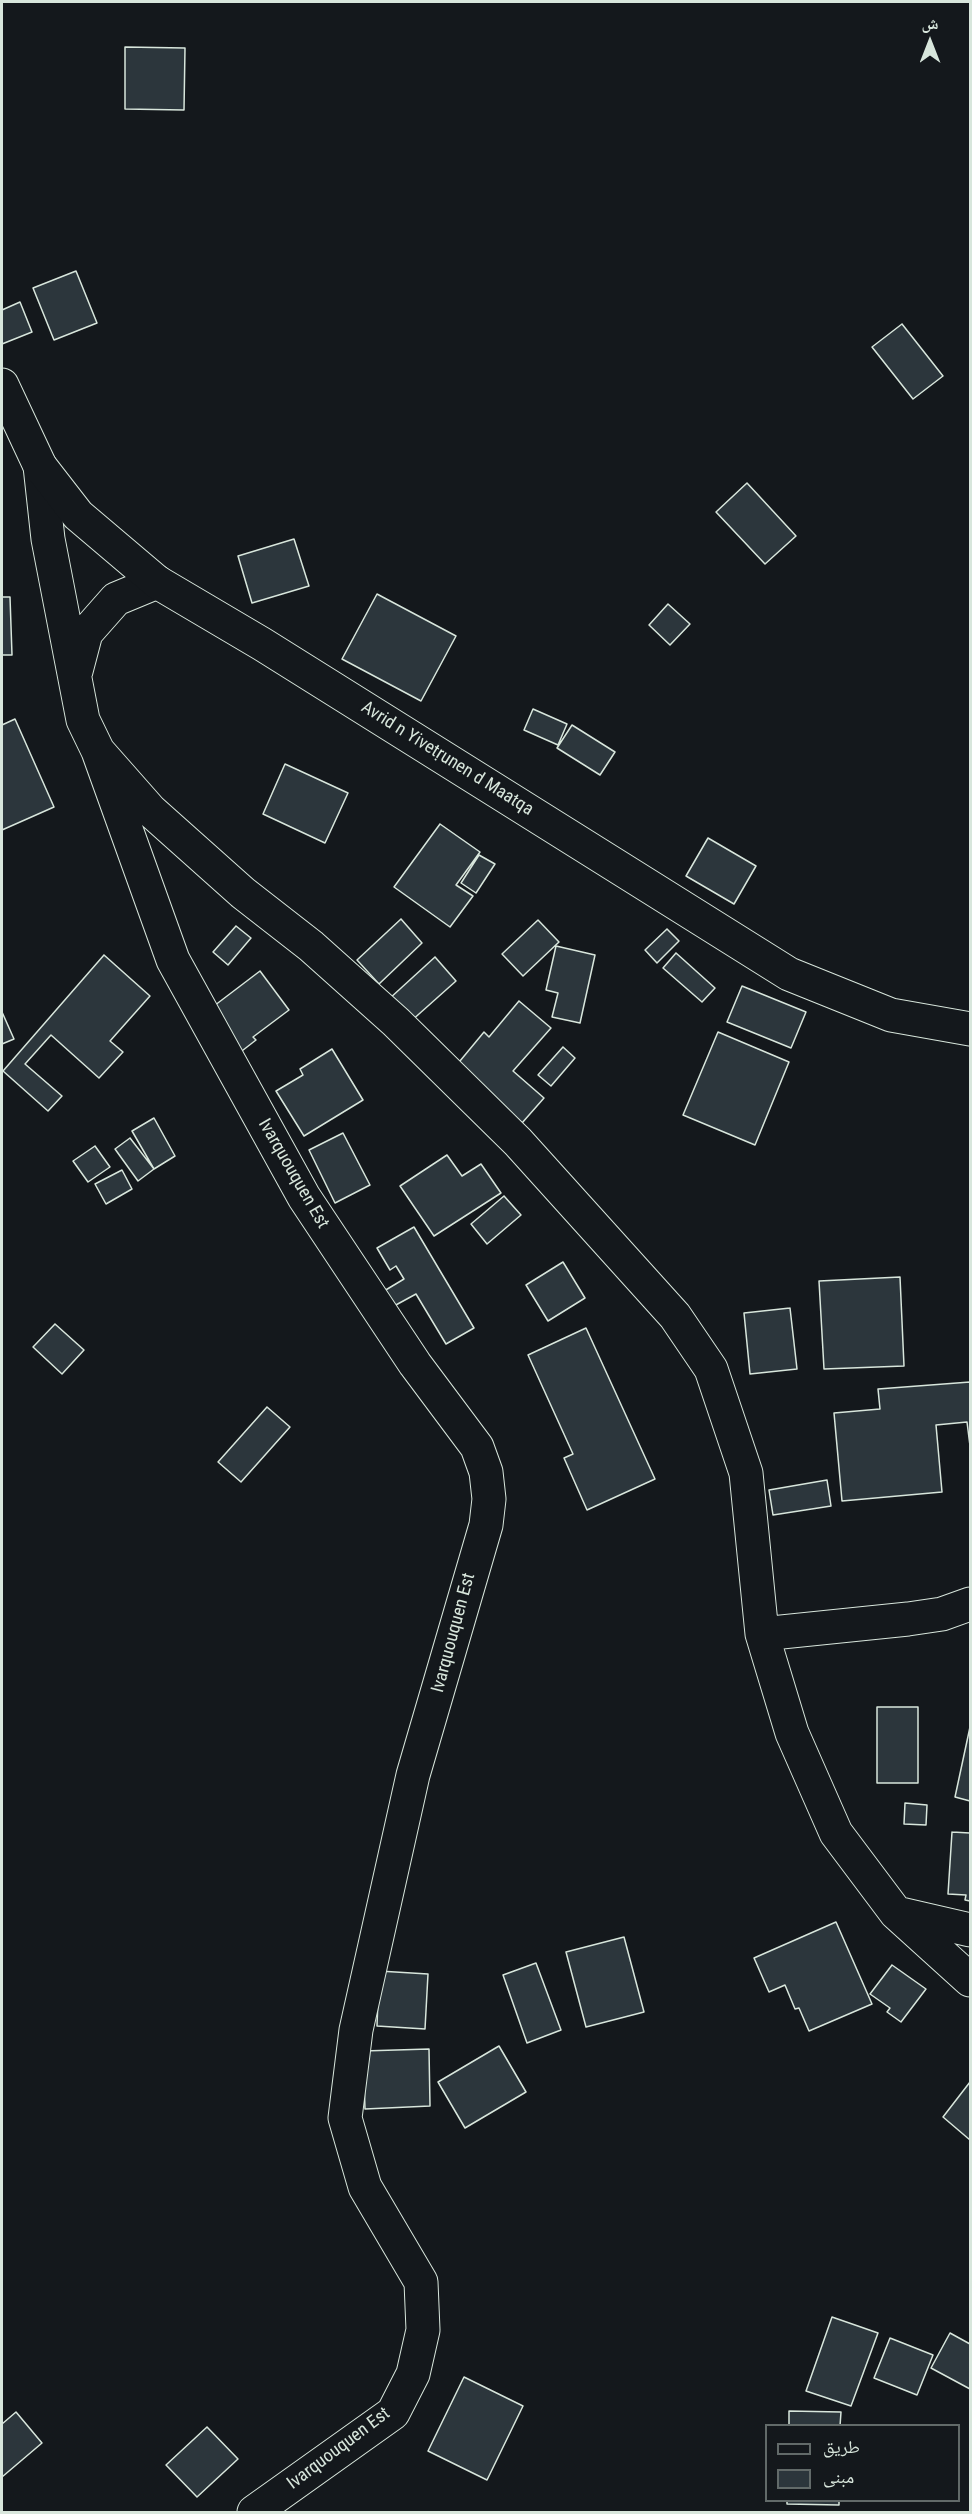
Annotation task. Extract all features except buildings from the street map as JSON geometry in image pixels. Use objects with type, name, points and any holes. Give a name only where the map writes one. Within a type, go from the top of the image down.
[{"type":"street","name":"Avrid n Yivetṛunen d Maatqa","points":[[2,385],[40,466],[78,515],[158,582],[262,644],[789,974],[891,1015],[970,1029]]},
{"type":"street","points":[[40,466],[48,539],[74,676],[83,720],[98,751],[150,810],[396,1022],[518,1142],[675,1316],[711,1369],[746,1473],[762,1634],[792,1732],[836,1833],[896,1913],[970,1980]]},
{"type":"street","points":[[74,676],[86,633],[116,599],[158,582]]},
{"type":"street","name":"Ivarquouquen Est","points":[[98,751],[173,960],[304,1197],[415,1364],[477,1447],[486,1472],[489,1499],[486,1525],[413,1775],[356,2030],[345,2118],[365,2187],[421,2282],[423,2330],[416,2363],[413,2374],[393,2413],[254,2512]]},
{"type":"street","points":[[762,1634],[908,1619],[942,1614],[970,1604]]},
{"type":"street","points":[[896,1913],[970,1930]]}]
